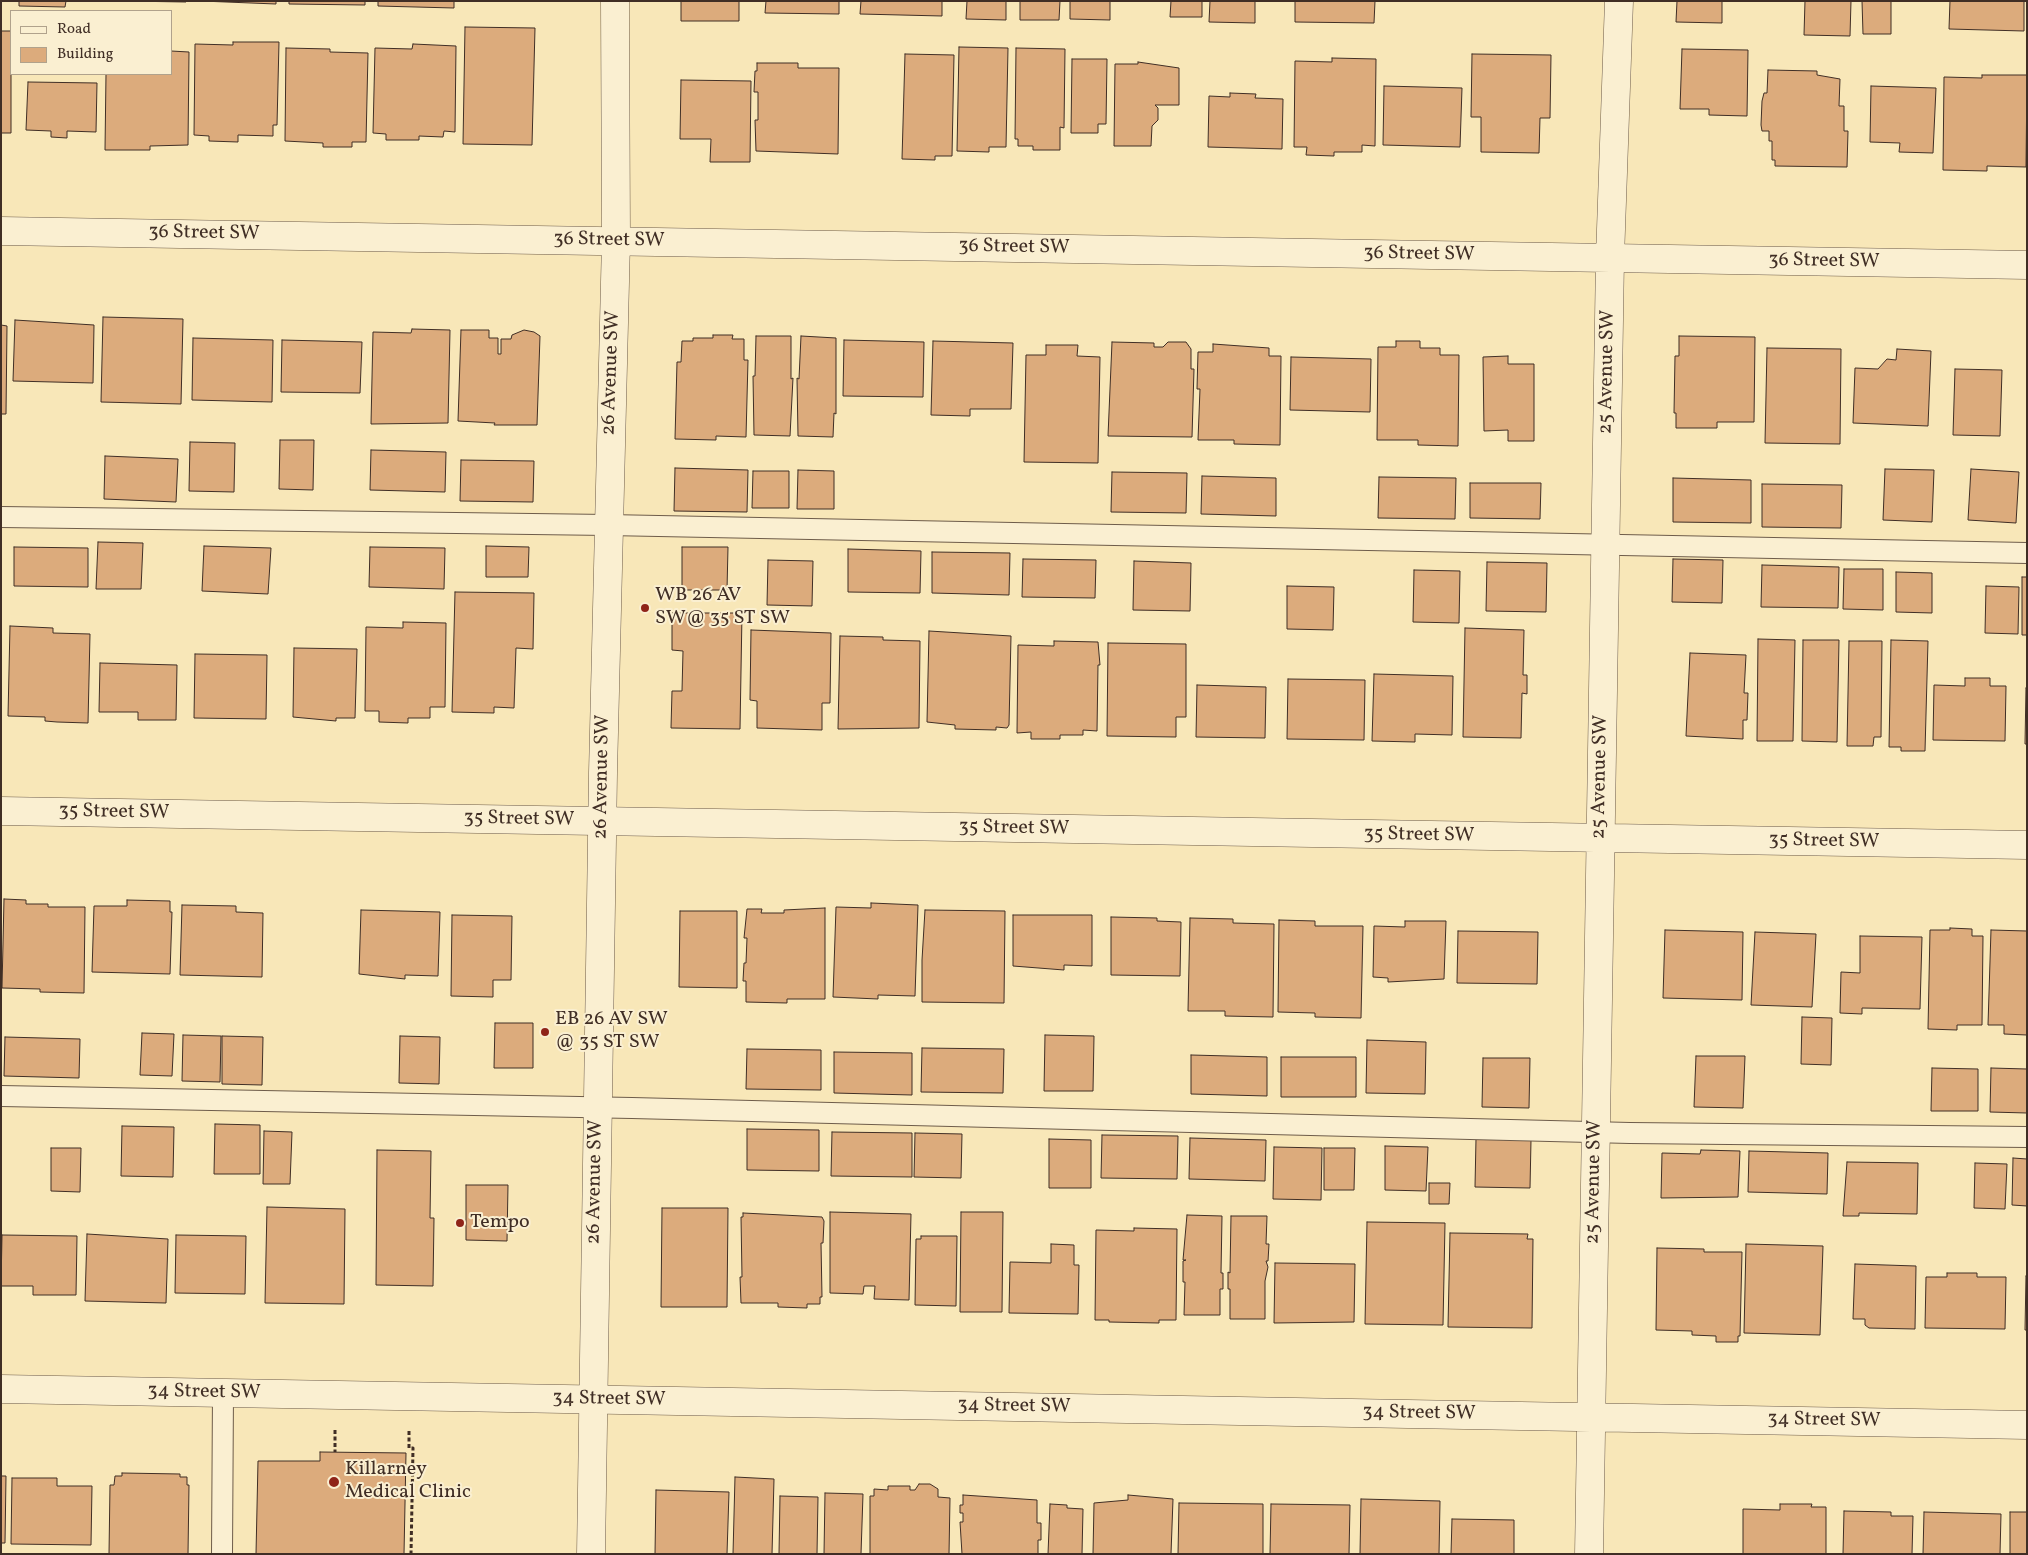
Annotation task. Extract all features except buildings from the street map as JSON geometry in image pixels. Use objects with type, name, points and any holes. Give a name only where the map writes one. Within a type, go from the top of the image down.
[{"type":"street","name":"26 Avenue SW","points":[[591,1554],[602,821],[616,241],[615,1]]},
{"type":"street","name":"25 Avenue SW","points":[[1588,1554],[1610,258],[1619,1]]},
{"type":"street","name":"36 Street SW","points":[[1,230],[2027,265]]},
{"type":"street","name":"35 Street SW","points":[[1,810],[2027,845]]},
{"type":"street","name":"34 Street SW","points":[[1,1389],[2027,1425]]},
{"type":"lane","points":[[1,517],[608,525],[2027,553]]},
{"type":"lane","points":[[1,1096],[598,1107],[1596,1132],[2027,1137]]},
{"type":"lane","points":[[222,1554],[223,1393]]},
{"type":"path","points":[[334,1426],[335,1452]]},
{"type":"path","points":[[404,1550],[411,1552],[413,1448],[409,1448],[409,1427]]},
{"type":"path","points":[[406,1484],[413,1484]]},
{"type":"place","name":"WB 26 AV SW@ 35 ST SW","points":[[645,608]]},
{"type":"place","name":"EB 26 AV SW @ 35 ST SW","points":[[545,1032]]},
{"type":"place","name":"Tempo","points":[[460,1223]]},
{"type":"place","name":"Killarney Medical Clinic","points":[[334,1482]]}]
